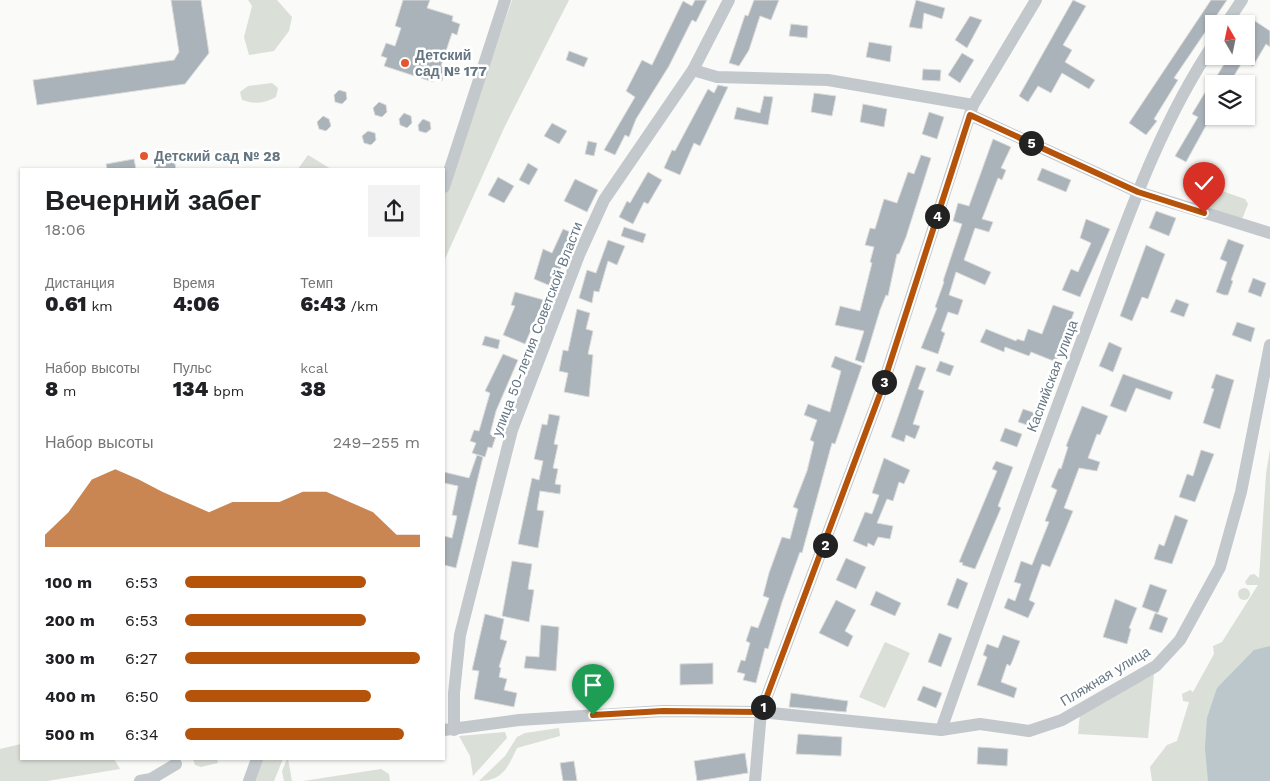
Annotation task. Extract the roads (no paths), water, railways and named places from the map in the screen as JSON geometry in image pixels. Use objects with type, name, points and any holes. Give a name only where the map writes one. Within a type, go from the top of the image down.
[{"type":"street","points":[[445,184],[505,0]]},
{"type":"street","name":"улица 50-летия Советской Власти","points":[[449,730],[460,635],[512,430],[579,255],[604,200],[693,70],[729,0]]},
{"type":"street","points":[[755,781],[761,712],[880,394],[971,110],[1036,0]]},
{"type":"street","points":[[1232,15],[1242,0]]},
{"type":"street","name":"Каспийская улица","points":[[941,730],[1033,470],[1138,192],[1190,78],[1205,56]]},
{"type":"street","points":[[693,70],[717,77],[828,80],[971,110],[1138,192],[1270,233]]},
{"type":"street","name":"Пляжная улица","points":[[449,730],[519,720],[663,711],[761,712],[941,730],[980,724],[1029,731],[1062,720],[1156,666],[1180,640],[1220,567],[1241,492],[1270,345]]},
{"type":"street","points":[[249,781],[256,760]]},
{"type":"street","points":[[140,781],[151,779],[176,764]]},
{"type":"place","name":"Детский сад № 177","points":[[405,63]]},
{"type":"place","name":"Детский сад № 28","points":[[144,156]]}]
